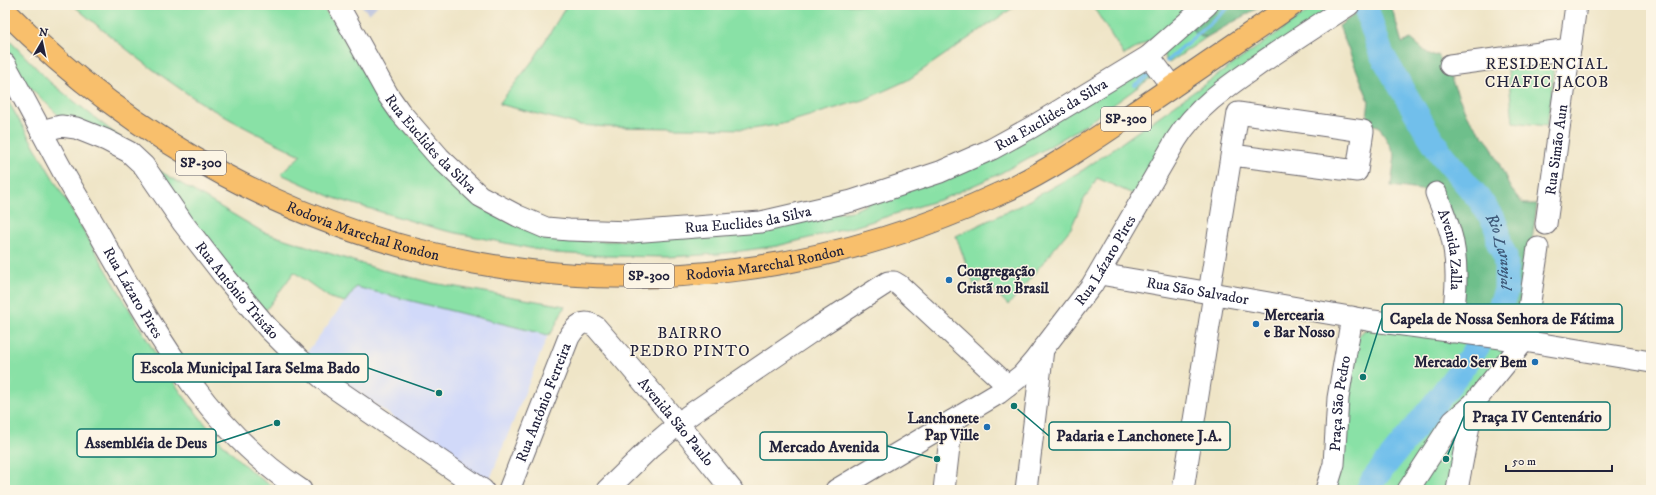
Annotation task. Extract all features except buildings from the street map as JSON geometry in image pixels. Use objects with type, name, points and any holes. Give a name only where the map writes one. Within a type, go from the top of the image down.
[{"type":"main road","name":"Rodovia Marechal Rondon","points":[[5,12],[72,73],[118,109],[166,142],[216,172],[269,198],[323,221],[378,240],[435,255],[492,266],[550,274],[609,277],[660,276],[746,269],[791,262],[904,233],[951,215],[1005,192],[1054,166],[1292,5]]},
{"type":"street","name":"Rua Euclides da Silva","points":[[338,5],[388,95],[400,112],[439,157],[480,196],[518,216],[546,228],[630,232],[761,222],[852,201],[940,172],[992,149],[1032,127],[1149,56],[1207,5]]},
{"type":"street","name":"Rua Lázaro Pires","points":[[836,490],[952,421],[1015,380],[1043,349],[1100,274],[1176,140],[1190,120],[1243,76],[1349,5]]},
{"type":"street","name":"Rua Simão Aun","points":[[1546,224],[1576,5]]},
{"type":"street","points":[[1450,65],[1570,49]]},
{"type":"street","points":[[1149,56],[1172,87]]},
{"type":"street","name":"Rua Lázaro Pires","points":[[5,64],[61,169],[169,353],[191,384],[223,424],[252,453],[300,490]]},
{"type":"street","points":[[1183,490],[1238,112],[1363,130],[1357,171],[1232,155]]},
{"type":"street","name":"Rua Antônio Tristão","points":[[41,131],[61,126],[76,128],[106,140],[129,152],[144,166],[183,223],[225,277],[268,328],[298,358],[332,387],[483,490]]},
{"type":"street","name":"Avenida Zalla","points":[[1436,193],[1451,233],[1455,254],[1460,333]]},
{"type":"street","points":[[1408,490],[1453,421],[1473,404],[1524,342],[1538,248]]},
{"type":"street","name":"Rua São Salvador","points":[[1100,274],[1352,317],[1501,338],[1651,362]]},
{"type":"street","points":[[607,490],[650,448],[688,416],[884,283],[891,282],[899,285],[1015,380],[1037,400]]},
{"type":"street","name":"Praça São Pedro","points":[[1326,490],[1334,464],[1338,398],[1352,317]]},
{"type":"street","name":"Avenida São Paulo","points":[[585,323],[596,328],[679,423],[732,490]]},
{"type":"street","name":"Rua Antônio Ferreira","points":[[509,490],[569,337],[577,326],[585,323]]},
{"type":"street","points":[[1026,490],[1043,349]]},
{"type":"street","points":[[1457,490],[1473,404]]},
{"type":"street","points":[[944,490],[952,421]]},
{"type":"shaded area","points":[[361,5],[378,5],[369,14]]},
{"type":"shaded area","points":[[356,287],[548,335],[488,484],[305,355]]},
{"type":"green space","points":[[73,5],[320,5],[333,20],[374,90],[394,119],[466,198],[485,210],[544,238],[563,241],[616,241],[853,211],[1141,71],[1148,71],[1152,77],[1085,125],[1047,148],[997,175],[945,198],[857,226],[777,246],[719,254],[667,257],[554,253],[442,230],[334,198],[281,174],[301,155],[233,121],[194,98],[162,76],[102,30]]},
{"type":"green space","points":[[567,5],[1017,5],[908,80],[866,99],[782,124],[752,129],[608,127],[580,125],[499,104],[534,59]]},
{"type":"green space","points":[[1092,5],[1179,5],[1201,37],[1207,37],[1169,63],[1165,59],[1158,36],[1124,55]]},
{"type":"green space","points":[[1179,5],[1263,5],[1207,37],[1197,35]]},
{"type":"green space","points":[[1317,5],[1335,5],[1233,75],[1135,195],[1097,178],[1082,203],[1071,228],[1008,305],[985,280],[974,285],[956,236],[1019,206],[1083,170]]},
{"type":"green space","points":[[1349,5],[1391,5],[1402,43],[1411,39],[1431,56],[1438,55],[1448,72],[1467,116],[1491,146],[1511,189],[1523,204],[1537,204],[1520,331],[1472,328],[1462,322],[1443,193],[1391,186],[1395,155],[1379,126],[1366,124],[1369,101],[1339,26],[1354,15],[1355,12]]},
{"type":"green space","points":[[5,36],[51,83],[137,151],[59,116],[22,79],[5,48]]},
{"type":"green space","points":[[1544,65],[1551,67],[1554,73],[1547,126],[1513,122],[1508,70]]},
{"type":"green space","points":[[5,96],[162,365],[192,408],[226,447],[254,474],[278,490],[5,490]]},
{"type":"green space","points":[[158,170],[263,232],[378,269],[433,283],[565,306],[552,332],[548,335],[356,287],[345,302],[330,298],[294,272],[263,314],[198,231]]},
{"type":"green space","points":[[1366,329],[1503,333],[1506,350],[1399,490],[1332,490],[1358,336]]},
{"type":"green space","points":[[1459,427],[1449,490],[1417,490]]},
{"type":"waterway","points":[[1167,61],[1231,5]]},
{"type":"waterway","name":"Rio Laranjal","points":[[1365,5],[1381,53],[1426,130],[1442,155],[1480,200],[1495,223],[1499,243],[1505,256],[1506,268],[1506,291],[1495,320],[1471,356],[1437,401],[1373,480],[1368,490]]},
{"type":"waterway","points":[[1135,85],[1149,75]]},
{"type":"place","name":"Congregação Cristã no Brasil","points":[[949,280]]},
{"type":"place","name":"Mercearia e Bar Nosso","points":[[1256,324]]},
{"type":"place","name":"Mercado Serv Bem","points":[[1535,362]]},
{"type":"place","name":"Capela de Nossa Senhora de Fátima","points":[[1363,377]]},
{"type":"place","name":"Escola Municipal Iara Selma Bado","points":[[439,393]]},
{"type":"place","name":"Padaria e Lanchonete J.A.","points":[[1014,406]]},
{"type":"place","name":"Assembléia de Deus","points":[[277,423]]},
{"type":"place","name":"Lanchonete Pap Ville","points":[[987,427]]},
{"type":"place","name":"Mercado Avenida","points":[[937,459]]},
{"type":"place","name":"Praça IV Centenário","points":[[1446,459]]},
{"type":"district","name":"RESIDENCIAL CHAFIC JACOB","points":[[1547,73]]},
{"type":"district","name":"BAIRRO PEDRO PINTO","points":[[690,342]]}]
